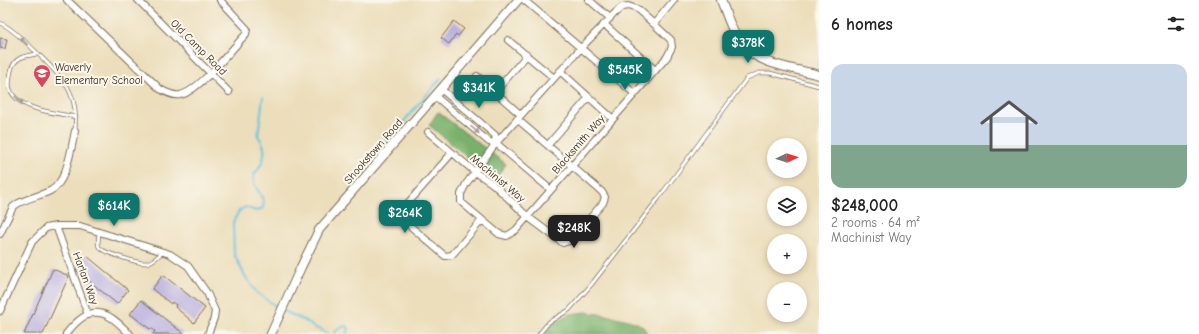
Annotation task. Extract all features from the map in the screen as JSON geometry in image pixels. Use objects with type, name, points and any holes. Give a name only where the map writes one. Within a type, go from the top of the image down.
[{"type":"street","points":[[67,0],[160,89],[174,95],[181,95],[189,92],[211,72],[246,34],[247,29],[220,0]]},
{"type":"street","name":"Old Camp Road","points":[[138,0],[230,92]]},
{"type":"street","name":"Shookstown Road","points":[[271,334],[319,230],[518,0]]},
{"type":"street","points":[[524,0],[635,94]]},
{"type":"street","points":[[589,0],[610,18]]},
{"type":"street","points":[[654,24],[674,0]]},
{"type":"street","points":[[721,0],[739,42],[751,54],[775,64],[819,75]]},
{"type":"street","name":"Blacksmith Way","points":[[628,6],[637,9],[654,24],[671,40],[672,47],[667,57],[528,217],[516,230],[507,236],[503,236],[482,220],[464,204],[460,198],[466,184],[496,143],[581,48],[622,7],[628,6]]},
{"type":"street","points":[[604,24],[655,70]]},
{"type":"street","points":[[508,40],[554,78]]},
{"type":"street","points":[[495,92],[527,55]]},
{"type":"street","points":[[560,71],[613,119]]},
{"type":"street","name":"Machinist Way","points":[[428,132],[475,172],[493,184],[528,217],[563,243],[571,240],[580,230],[603,203],[605,197],[602,192],[573,165],[548,145],[477,76]]},
{"type":"street","points":[[441,88],[495,135],[496,143]]},
{"type":"street","points":[[435,96],[489,142],[496,143],[551,190]]},
{"type":"street","points":[[548,145],[588,97]]},
{"type":"street","points":[[0,234],[13,207],[51,190],[60,182],[65,172],[75,132]]},
{"type":"street","points":[[452,153],[401,211],[401,218],[445,256],[452,255],[482,220]]},
{"type":"street","points":[[0,310],[32,242],[46,228],[56,226],[80,226],[170,254],[188,266],[207,293],[215,311],[208,334]]},
{"type":"street","name":"Harlan Way","points":[[56,226],[88,314]]},
{"type":"street","name":"Harlan Way","points":[[66,334],[74,324],[88,314],[99,312],[111,317],[130,334]]},
{"type":"lane","points":[[0,23],[15,33],[66,84],[74,103],[76,117],[75,132]]},
{"type":"lane","points":[[36,54],[21,56],[12,65],[9,84],[10,89],[16,99],[27,106],[76,117]]},
{"type":"lane","points":[[539,334],[549,322],[569,310],[591,285],[658,199],[747,78],[759,73],[770,73],[819,86]]},
{"type":"lane","points":[[99,232],[99,247],[105,252],[143,263],[153,260],[163,252]]},
{"type":"green space","points":[[438,112],[506,164],[497,177],[485,172],[429,125]]},
{"type":"green space","points":[[586,312],[617,317],[634,322],[644,328],[647,334],[545,334],[552,323],[570,314]]},
{"type":"building","points":[[454,21],[464,29],[458,36],[456,34],[449,44],[441,38]]},
{"type":"building","points":[[0,38],[7,39],[5,49],[0,48]]},
{"type":"building","points":[[87,256],[128,290],[117,304],[76,270]]},
{"type":"building","points":[[53,269],[69,276],[43,334],[24,334]]},
{"type":"building","points":[[163,275],[205,308],[194,323],[175,307],[176,305],[172,302],[171,304],[152,289]]},
{"type":"building","points":[[141,300],[184,334],[153,334],[155,331],[130,314]]},
{"type":"waterway","points":[[350,182],[353,181],[441,78]]},
{"type":"waterway","points":[[263,97],[258,136],[263,146],[264,156],[263,161],[254,175],[254,179],[255,185],[264,204],[263,208],[256,211],[245,207],[239,211],[233,222],[234,254],[245,276],[257,293],[280,309]]},
{"type":"waterway","points":[[284,311],[309,323],[313,327],[322,330],[327,334]]},
{"type":"waterway","points":[[334,334],[339,328],[347,326],[349,329],[346,334]]},
{"type":"place","name":"Waverly Elementary School","points":[[42,88]]}]
